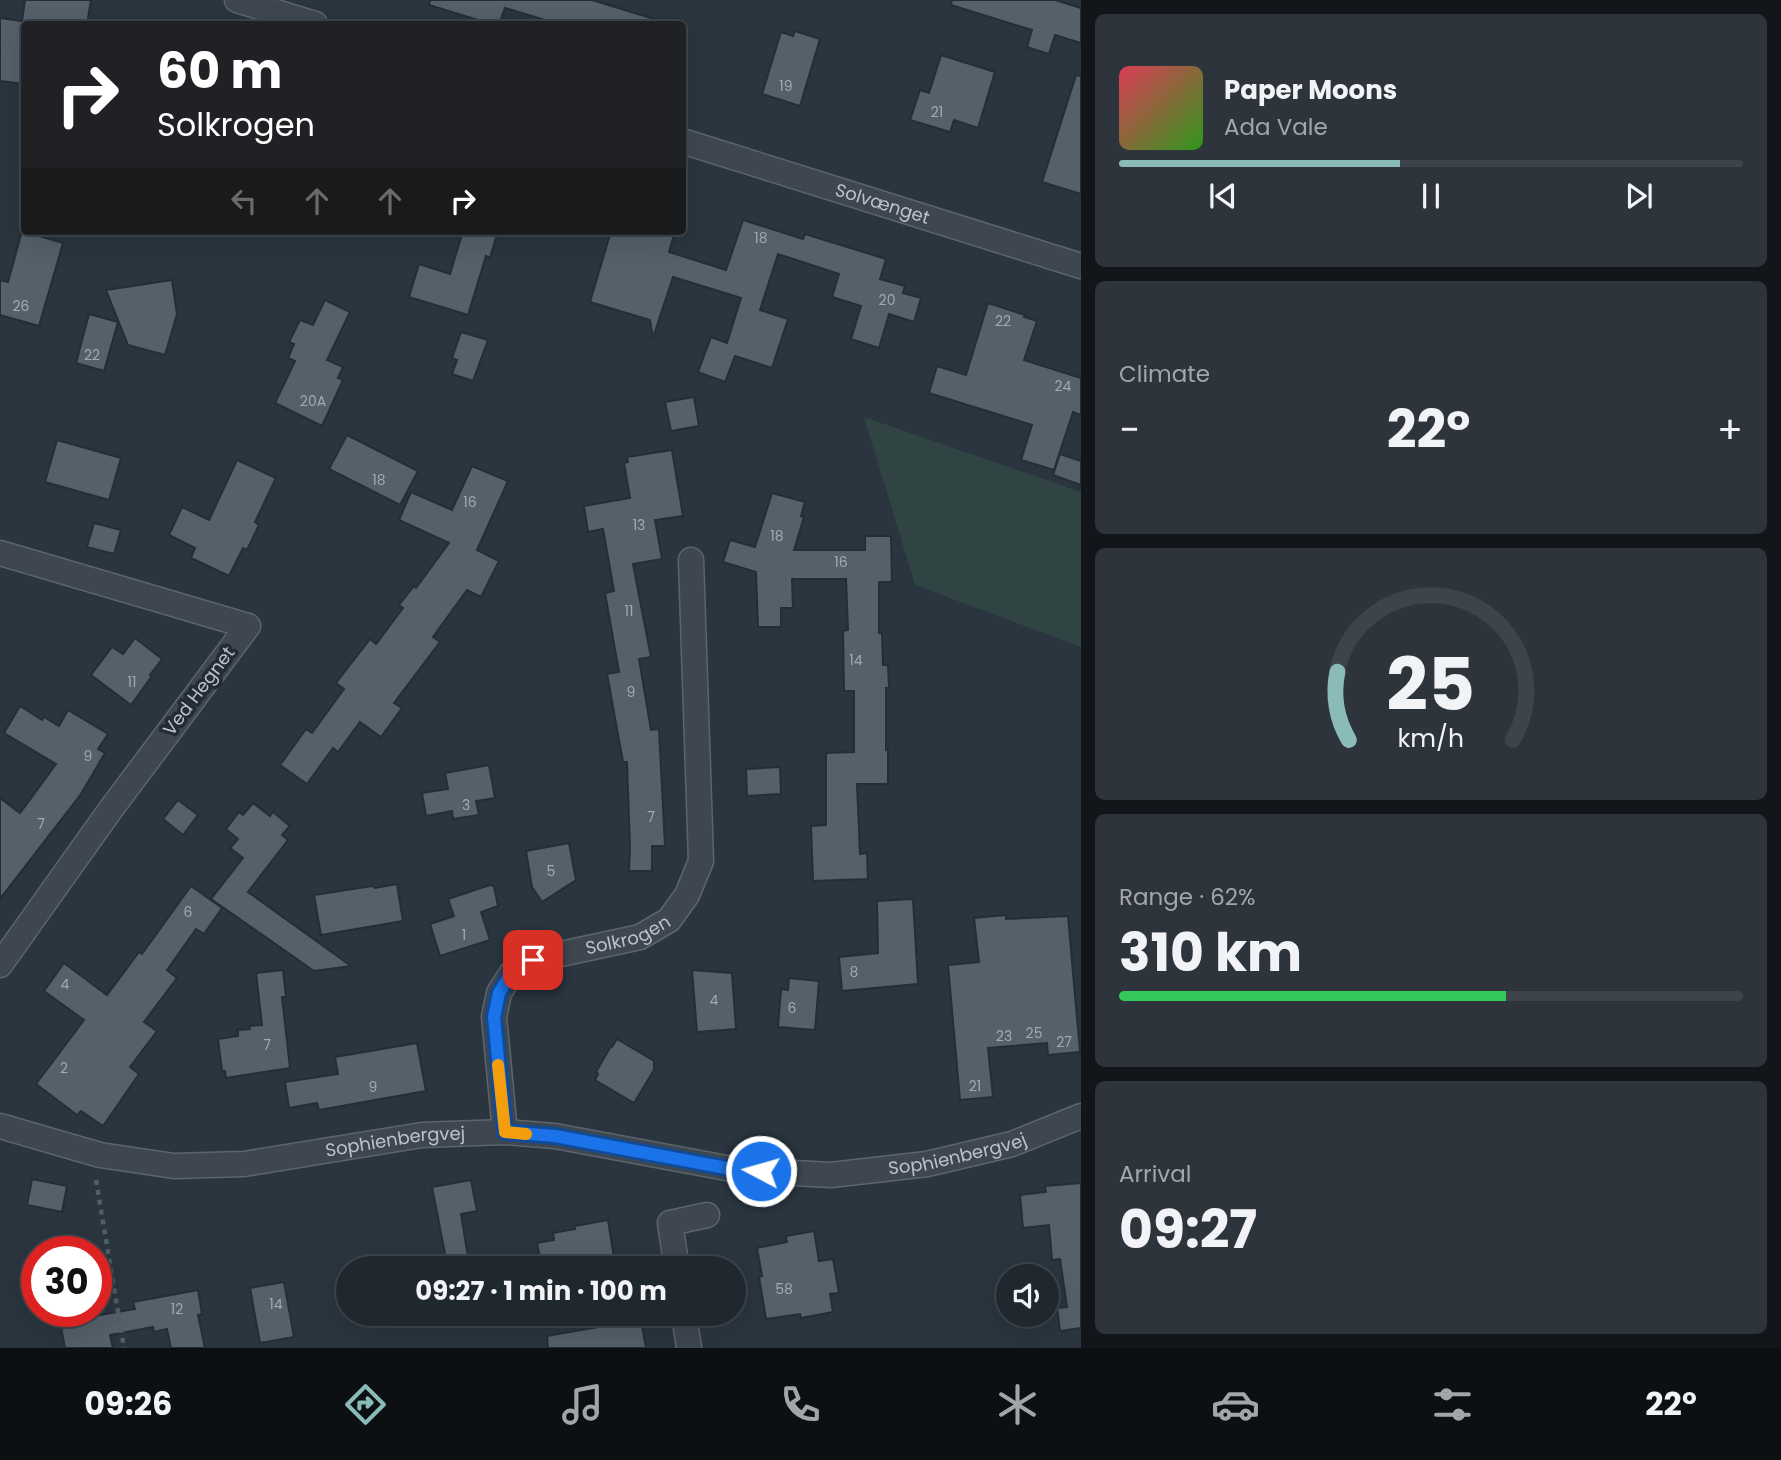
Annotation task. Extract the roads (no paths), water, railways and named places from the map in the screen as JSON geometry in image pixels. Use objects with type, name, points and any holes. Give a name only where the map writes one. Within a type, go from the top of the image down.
[{"type":"street","points":[[237,0],[305,21]]},
{"type":"street","name":"Solvænget","points":[[686,142],[1081,266]]},
{"type":"street","name":"Ved Hegnet","points":[[0,553],[248,626],[111,809],[0,965]]},
{"type":"street","name":"Solkrogen","points":[[505,1132],[494,1017],[499,993],[511,974],[533,960],[640,937],[669,920],[687,895],[701,862],[691,560]]},
{"type":"street","name":"Sophienbergvej","points":[[0,1126],[97,1154],[174,1166],[244,1164],[422,1135],[505,1132],[555,1136],[737,1170],[831,1175],[927,1164],[1012,1144],[1081,1116]]},
{"type":"street","points":[[675,1256],[670,1223],[707,1215]]},
{"type":"street","points":[[686,1326],[690,1348]]}]
